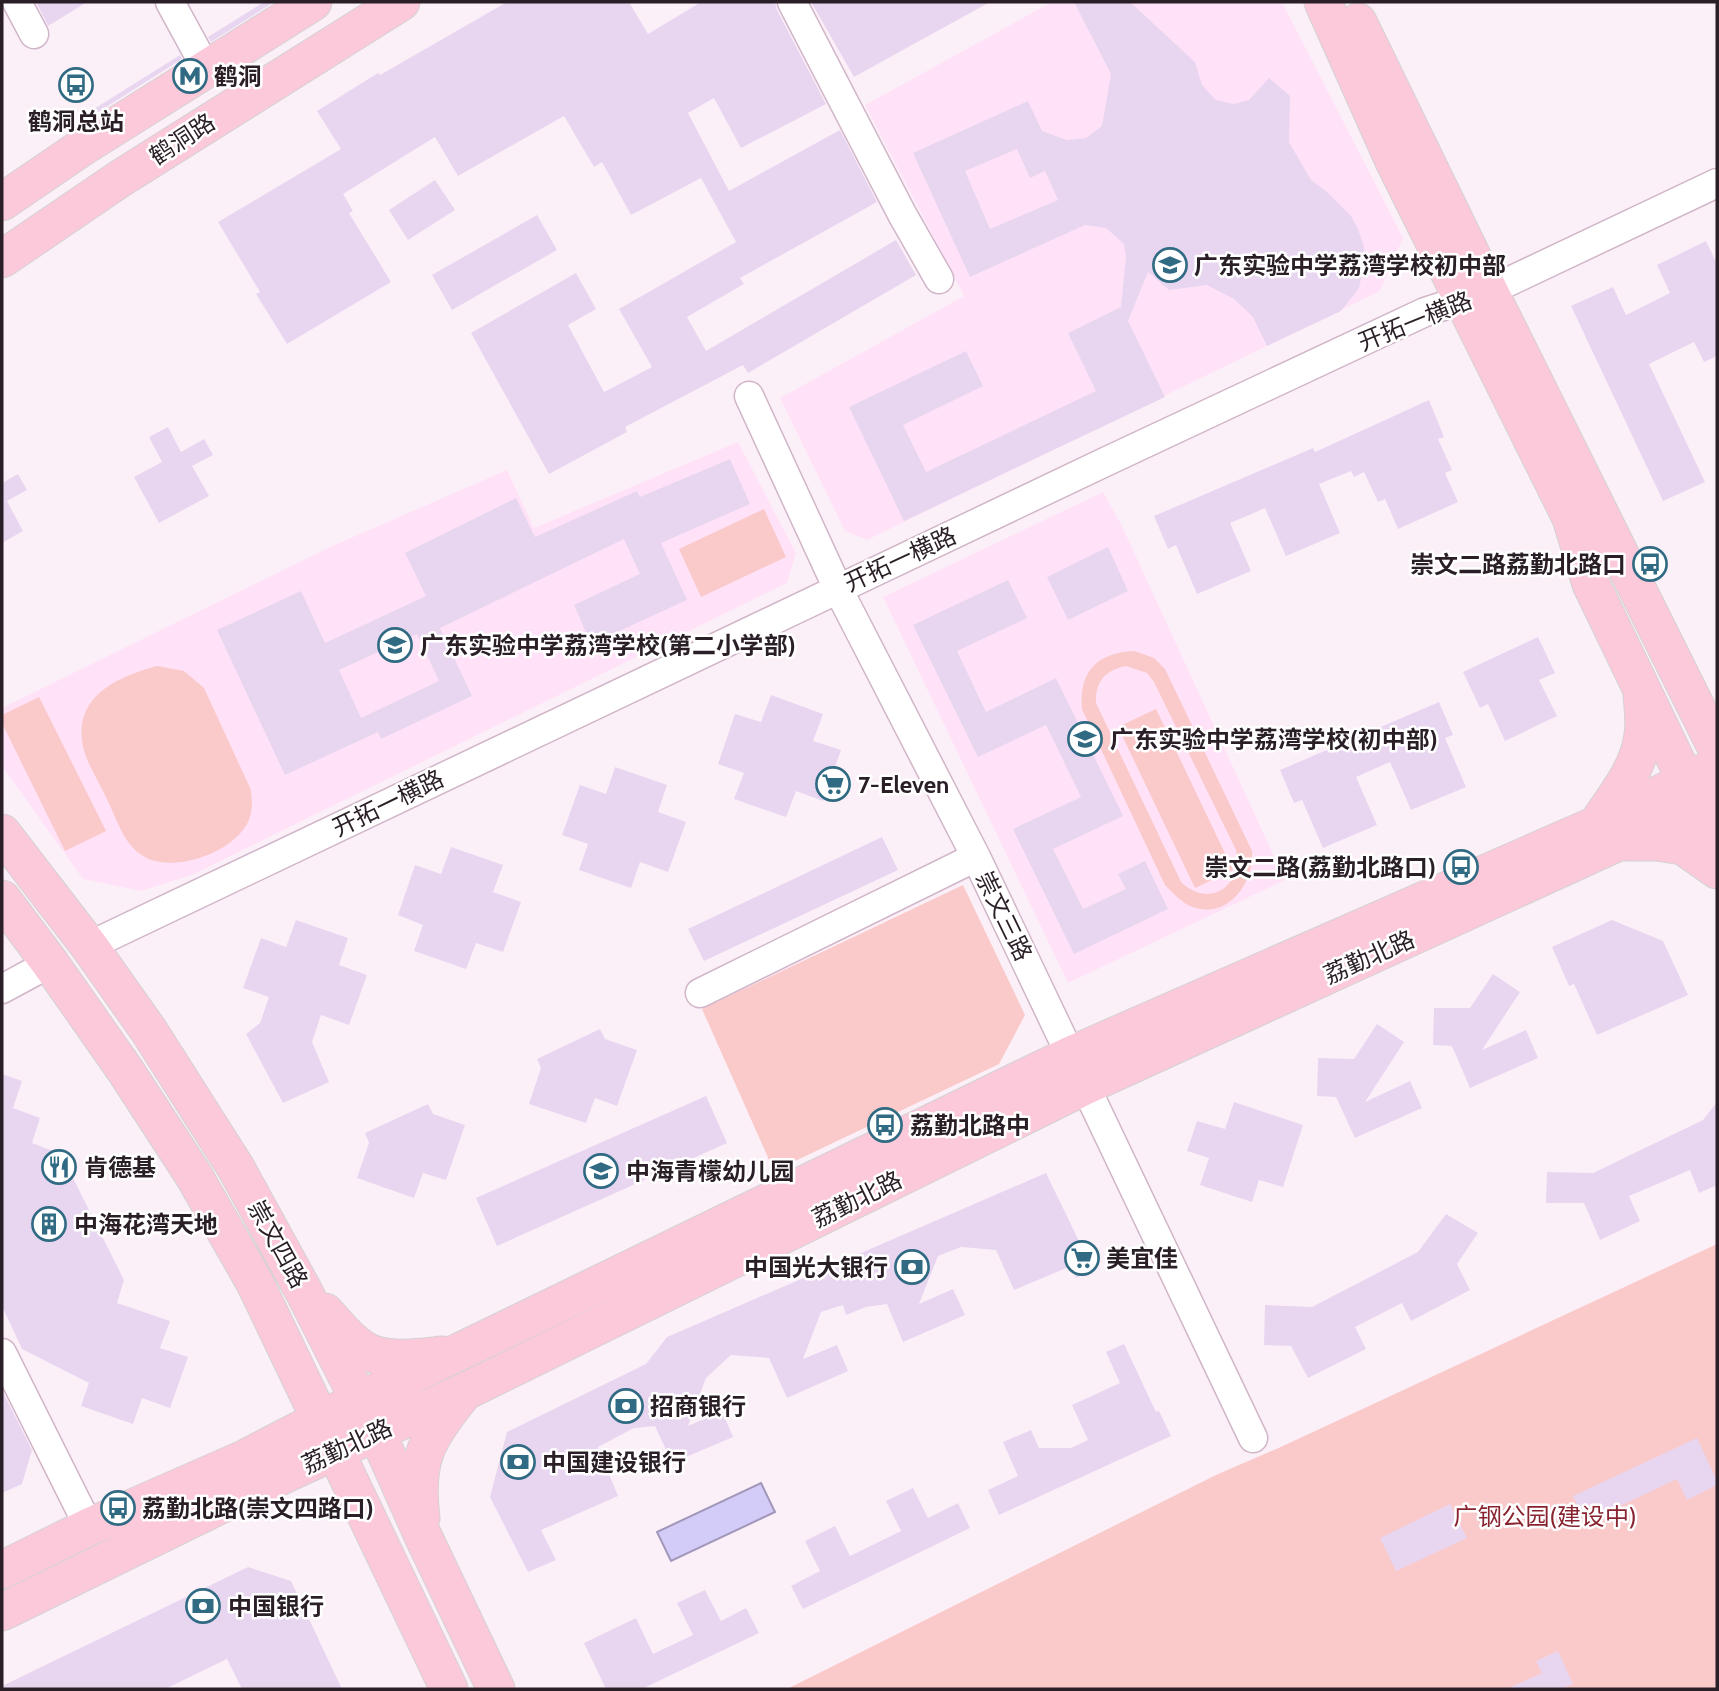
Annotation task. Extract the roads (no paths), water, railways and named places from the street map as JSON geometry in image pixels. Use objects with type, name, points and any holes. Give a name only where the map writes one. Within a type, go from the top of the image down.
[{"type":"main road","name":"鹤洞路","points":[[2,202],[93,140],[313,2]]},
{"type":"main road","name":"鹤洞路","points":[[2,259],[130,172],[401,2]]},
{"type":"main road","points":[[1323,2],[1393,159],[1476,296],[1630,574],[1717,749]]},
{"type":"main road","points":[[1349,2],[1571,518],[1591,584],[1642,691],[1705,788],[1717,842]]},
{"type":"main road","points":[[1591,584],[1613,596],[1625,589],[1630,574]]},
{"type":"main road","points":[[1630,574],[1696,679],[1717,698]]},
{"type":"main road","points":[[1642,691],[1643,735],[1639,756],[1628,778],[1609,834],[1683,846],[1717,870]]},
{"type":"main road","name":"荔勤北路","points":[[2,1612],[251,1473],[321,1419],[360,1400],[528,1320],[1609,834],[1705,788]]},
{"type":"main road","name":"崇文四路","points":[[2,833],[89,946],[149,1031],[228,1157],[296,1277],[360,1400],[496,1689]]},
{"type":"main road","name":"崇文四路","points":[[2,899],[125,1070],[194,1176],[255,1283],[449,1689]]},
{"type":"main road","name":"荔勤北路","points":[[2,1570],[89,1527],[251,1473],[337,1452],[542,1354],[1077,1071]]},
{"type":"main road","points":[[255,1283],[275,1287],[296,1277],[354,1342],[375,1355],[405,1358],[461,1353]]},
{"type":"main road","points":[[281,1335],[285,1402],[251,1473],[328,1480],[347,1497],[392,1568],[421,1560],[430,1551],[419,1478],[426,1446],[442,1419],[464,1392]]},
{"type":"street","points":[[17,2],[34,34]]},
{"type":"street","points":[[170,2],[206,68]]},
{"type":"street","points":[[792,2],[902,214],[939,279]]},
{"type":"street","name":"开拓一横路","points":[[89,946],[1425,312],[1476,296],[1717,183]]},
{"type":"street","name":"崇文三路","points":[[748,396],[838,589],[976,857],[1253,1438]]},
{"type":"street","points":[[700,993],[976,857]]},
{"type":"street","points":[[2,989],[50,963]]},
{"type":"street","points":[[528,1320],[523,1337],[529,1349],[542,1354]]},
{"type":"street","points":[[2,1353],[89,1527]]},
{"type":"place","name":"鹤洞","points":[[190,76]]},
{"type":"place","name":"鹤洞总站","points":[[76,85]]},
{"type":"place","name":"广东实验中学荔湾学校初中部","points":[[1170,265]]},
{"type":"place","name":"崇文二路荔勤北路口","points":[[1650,564]]},
{"type":"place","name":"广东实验中学荔湾学校(第二小学部)","points":[[395,645]]},
{"type":"place","name":"广东实验中学荔湾学校(初中部)","points":[[1085,739]]},
{"type":"place","name":"7-Eleven","points":[[833,784]]},
{"type":"place","name":"崇文二路(荔勤北路口)","points":[[1461,867]]},
{"type":"place","name":"荔勤北路中","points":[[885,1125]]},
{"type":"place","name":"肯德基","points":[[59,1167]]},
{"type":"place","name":"中海青檬幼儿园","points":[[601,1171]]},
{"type":"place","name":"中海花湾天地","points":[[49,1224]]},
{"type":"place","name":"美宜佳","points":[[1082,1258]]},
{"type":"place","name":"中国光大银行","points":[[912,1267]]},
{"type":"place","name":"招商银行","points":[[626,1406]]},
{"type":"place","name":"中国建设银行","points":[[518,1462]]},
{"type":"place","name":"荔勤北路(崇文四路口)","points":[[118,1508]]},
{"type":"place","name":"中国银行","points":[[203,1606]]},
{"type":"park label","name":"广钢公园(建设中)","points":[[1545,1516]]}]
